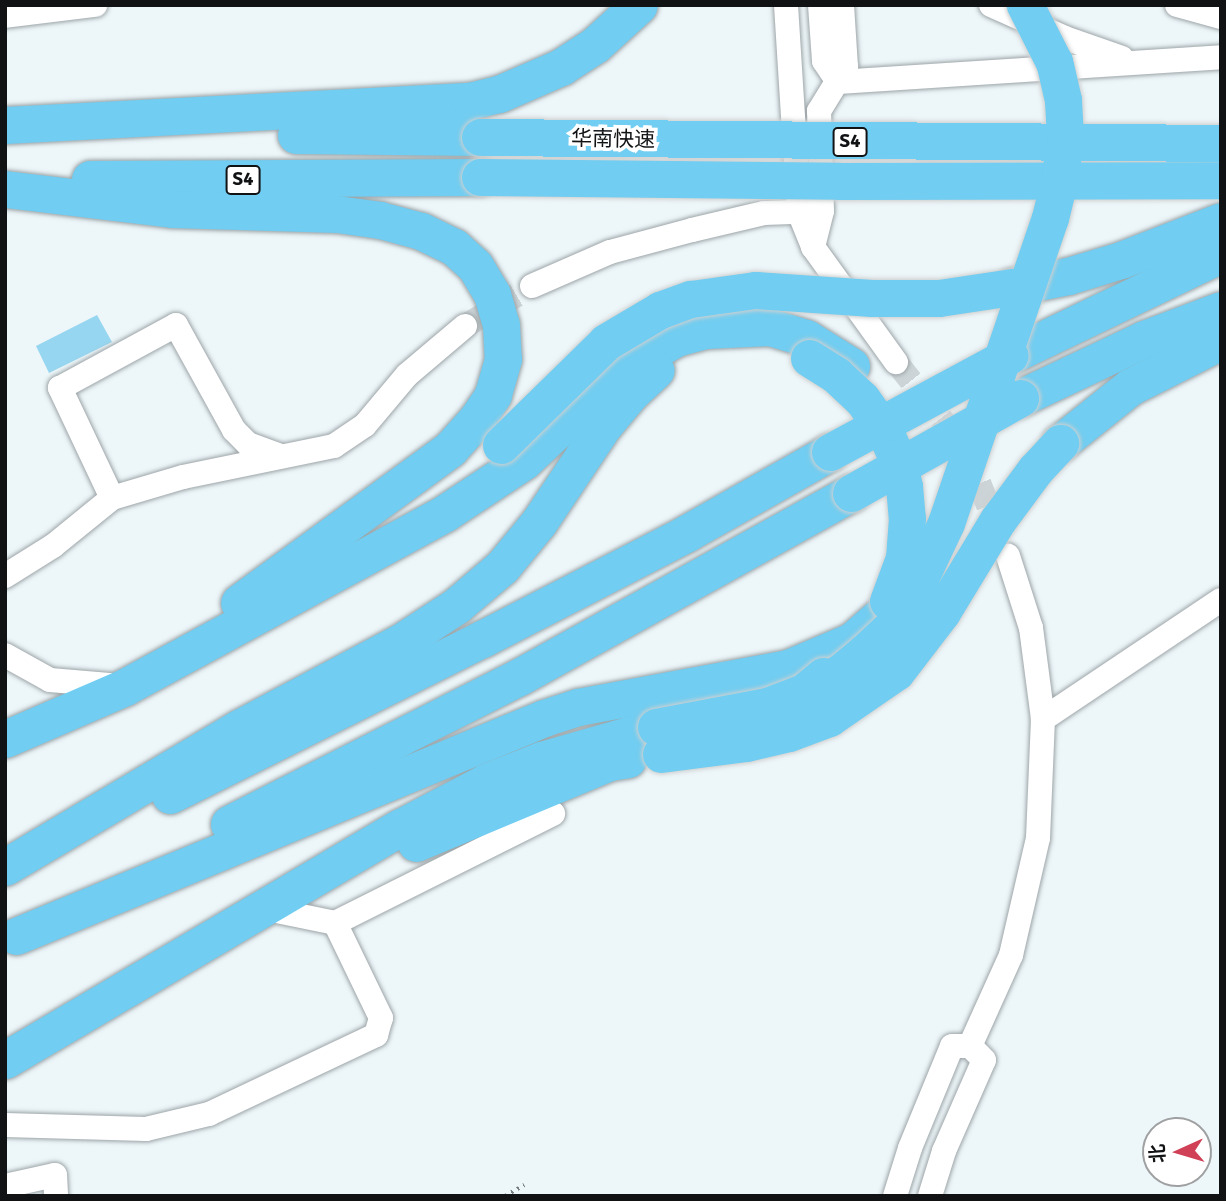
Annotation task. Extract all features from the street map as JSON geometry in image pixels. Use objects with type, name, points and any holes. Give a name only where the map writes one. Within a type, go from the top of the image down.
[{"type":"highway","points":[[5,125],[470,101],[533,81],[561,67],[595,45],[639,5]]},
{"type":"highway","points":[[5,1060],[401,827],[486,782],[553,756],[658,740],[804,692],[841,672],[891,628],[909,602],[946,523],[1050,218],[1060,177],[1065,138],[1063,100],[1054,62],[1025,5]]},
{"type":"highway","name":"华南快速","points":[[5,131],[1221,143]]},
{"type":"highway","name":"华南快速","points":[[5,178],[1221,180]]},
{"type":"highway","points":[[5,189],[172,209],[337,214],[380,220],[421,231],[454,247],[475,266],[492,294],[502,325],[503,359],[492,394],[477,419],[450,449],[125,687]]},
{"type":"highway","points":[[5,757],[125,687],[468,476],[606,342],[660,310],[691,299],[755,290],[872,298],[939,298],[1012,287],[1068,276],[1121,260],[1221,221]]},
{"type":"highway","points":[[5,878],[687,533],[830,452],[1011,355],[1221,254]]},
{"type":"highway","points":[[11,939],[519,677],[1020,398],[1144,339],[1221,310]]},
{"type":"highway","points":[[5,739],[125,687],[445,513],[524,461],[624,368],[676,338],[705,330],[770,327],[806,338],[839,356],[866,378],[892,409],[909,441],[921,477],[924,514],[917,554],[902,590],[881,616],[852,641],[809,661],[754,677],[578,707],[544,718],[11,939]]},
{"type":"highway","points":[[658,740],[724,746],[789,733],[829,719],[878,686],[896,672],[919,645],[998,520],[1035,470],[1060,443],[1130,387],[1221,341]]},
{"type":"highway","points":[[5,867],[239,728],[401,642],[456,606],[502,566],[539,522],[604,425],[630,394],[656,370],[694,353],[730,345],[770,346],[809,358],[836,375],[862,398],[884,430],[897,458],[904,486],[907,518],[904,558],[894,591],[868,636],[841,663],[804,692]]},
{"type":"highway","points":[[5,1037],[262,908]]},
{"type":"street","points":[[5,16],[94,5]]},
{"type":"street","points":[[786,5],[799,212],[813,247],[897,362]]},
{"type":"street","points":[[820,5],[824,61],[838,82]]},
{"type":"street","points":[[813,247],[822,211],[819,111],[846,66],[842,5]]},
{"type":"street","points":[[991,5],[1065,38],[1132,61]]},
{"type":"street","points":[[1177,5],[1221,17]]},
{"type":"street","points":[[838,82],[1221,57]]},
{"type":"street","points":[[532,286],[610,252],[764,213],[799,212]]},
{"type":"street","points":[[112,498],[60,388],[176,324],[234,430],[248,444],[278,455]]},
{"type":"street","points":[[5,576],[53,546],[112,498],[183,477],[278,455],[334,446],[365,425],[407,376],[465,326]]},
{"type":"street","points":[[930,1196],[1012,955],[1038,838],[1043,719],[1031,628],[1008,556]]},
{"type":"street","points":[[1043,719],[1221,600]]},
{"type":"street","points":[[5,655],[50,680],[125,687]]},
{"type":"street","points":[[262,908],[335,923],[552,814]]},
{"type":"street","points":[[5,1125],[146,1129],[209,1114],[376,1035],[381,1018],[335,923]]},
{"type":"street","points":[[895,1196],[909,1148],[951,1046],[977,1053]]},
{"type":"street","points":[[5,1186],[55,1185]]},
{"type":"path","points":[[505,1196],[524,1185]]},
{"type":"shaded area","points":[[97,315],[112,342],[49,373],[36,346]]},
{"type":"tunnel","points":[[465,326],[532,286]]},
{"type":"tunnel","points":[[896,362],[966,450],[999,533]]}]
